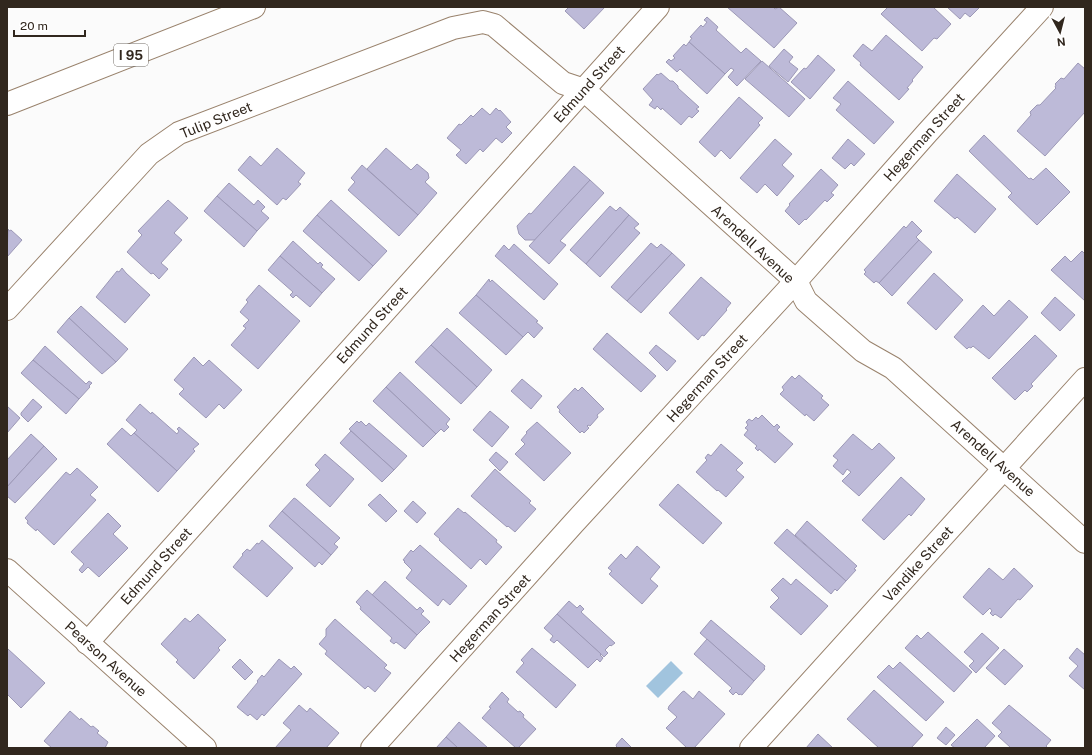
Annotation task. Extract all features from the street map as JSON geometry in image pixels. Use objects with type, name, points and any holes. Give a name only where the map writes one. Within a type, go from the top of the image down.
[{"type":"main road","name":"I 95","points":[[7,104],[254,7]]},
{"type":"main road","name":"Edmund Street","points":[[87,643],[658,7]]},
{"type":"main road","name":"Hegerman Street","points":[[372,748],[573,524],[796,281],[927,132],[1042,7]]},
{"type":"main road","name":"Arendell Avenue","points":[[483,22],[494,25],[563,83],[584,90],[796,281],[806,301],[864,351],[893,368],[1085,542]]},
{"type":"main road","name":"Tulip Street","points":[[7,308],[149,154],[179,133],[453,28],[483,22]]},
{"type":"main road","name":"Vandike Street","points":[[751,748],[1085,379]]},
{"type":"main road","name":"Pearson Avenue","points":[[7,570],[205,748]]},
{"type":"water","points":[[671,661],[683,673],[658,698],[646,686]]},
{"type":"building","points":[[569,7],[605,7],[584,29],[565,11]]},
{"type":"building","points":[[727,7],[773,7],[775,9],[779,7],[797,23],[774,48]]},
{"type":"building","points":[[888,7],[933,7],[951,24],[937,39],[934,38],[922,51],[881,14]]},
{"type":"building","points":[[947,7],[980,7],[970,17],[965,13],[960,19]]},
{"type":"building","points":[[707,17],[718,27],[716,30],[741,53],[746,48],[761,61],[737,86],[728,77],[734,70],[731,68],[725,74],[689,42],[692,38],[690,37],[701,25],[703,27],[707,22],[704,20]]},
{"type":"building","points":[[886,35],[923,67],[912,80],[913,81],[907,88],[909,89],[899,100],[860,65],[861,63],[853,56],[863,44],[872,51]]},
{"type":"building","points":[[689,42],[725,74],[707,94],[680,69],[677,72],[666,62],[669,59],[671,61],[675,58],[673,56],[684,44],[686,46]]},
{"type":"building","points":[[784,49],[793,57],[789,62],[798,69],[788,82],[769,66]]},
{"type":"building","points":[[818,55],[835,70],[810,99],[791,82],[804,68],[806,69]]},
{"type":"building","points":[[762,61],[805,99],[789,117],[745,79]]},
{"type":"building","points":[[1078,63],[1085,69],[1085,112],[1045,156],[1017,131],[1031,115],[1030,112],[1037,105],[1040,105],[1056,88],[1055,84],[1061,78],[1064,79]]},
{"type":"building","points":[[661,73],[670,81],[673,81],[678,88],[699,107],[696,109],[699,111],[692,118],[689,116],[681,125],[662,108],[661,110],[657,106],[655,109],[649,105],[653,100],[643,89],[657,74],[658,75]]},
{"type":"building","points":[[848,81],[894,122],[874,144],[836,110],[841,104],[833,98]]},
{"type":"building","points":[[739,97],[763,118],[758,123],[760,125],[730,159],[721,150],[715,157],[699,142]]},
{"type":"building","points":[[482,108],[490,115],[496,108],[499,111],[500,110],[511,122],[506,127],[512,133],[502,143],[496,138],[483,152],[480,149],[466,164],[456,155],[461,150],[447,138],[459,124],[461,125],[471,115],[473,117]]},
{"type":"building","points":[[984,135],[1029,179],[1031,178],[1033,180],[1046,168],[1070,192],[1037,225],[1008,197],[1012,193],[969,151]]},
{"type":"building","points":[[775,139],[792,154],[782,165],[794,176],[777,196],[765,184],[757,193],[740,178]]},
{"type":"building","points":[[848,139],[865,154],[854,166],[851,163],[845,169],[832,158]]},
{"type":"building","points":[[277,148],[305,173],[298,182],[301,184],[286,200],[283,198],[277,205],[238,170],[250,156],[261,166]]},
{"type":"building","points":[[386,148],[411,170],[417,164],[428,173],[429,178],[425,182],[437,193],[418,215],[367,169]]},
{"type":"building","points":[[362,165],[418,215],[399,236],[348,190],[355,182],[351,178]]},
{"type":"building","points":[[574,166],[590,180],[535,240],[525,240],[519,234],[517,226],[529,213],[531,214]]},
{"type":"building","points":[[821,169],[838,185],[831,193],[834,195],[827,202],[825,200],[806,220],[805,219],[799,225],[785,211],[790,205],[789,204]]},
{"type":"building","points":[[957,174],[996,209],[975,233],[957,217],[955,219],[934,201]]},
{"type":"building","points":[[590,180],[604,193],[560,241],[566,245],[549,264],[529,246]]},
{"type":"building","points":[[229,183],[254,205],[258,200],[265,207],[261,211],[269,218],[257,231],[217,196]]},
{"type":"building","points":[[217,196],[257,231],[244,247],[204,211]]},
{"type":"building","points":[[168,200],[188,218],[174,233],[182,240],[161,263],[168,269],[159,279],[153,273],[151,274],[127,252],[142,235],[138,231]]},
{"type":"building","points":[[331,200],[387,251],[373,266],[317,215]]},
{"type":"building","points":[[610,206],[616,211],[620,207],[629,215],[586,264],[570,250]]},
{"type":"building","points":[[317,215],[373,266],[359,281],[303,231]]},
{"type":"building","points":[[629,215],[639,224],[634,228],[640,233],[600,277],[586,264]]},
{"type":"building","points":[[912,221],[922,231],[916,237],[919,240],[879,283],[876,281],[874,283],[864,274],[866,272],[864,270],[904,226],[906,228]]},
{"type":"building","points":[[8,229],[22,240],[7,257]]},
{"type":"building","points":[[919,240],[932,252],[892,296],[879,283]]},
{"type":"building","points":[[293,241],[318,264],[320,262],[323,265],[321,267],[335,279],[322,293],[280,256]]},
{"type":"building","points":[[651,243],[657,248],[661,244],[672,253],[627,301],[611,287]]},
{"type":"building","points":[[514,244],[558,284],[544,300],[495,256],[504,245],[509,250]]},
{"type":"building","points":[[1082,251],[1085,254],[1085,301],[1051,270],[1065,256],[1071,262]]},
{"type":"building","points":[[672,253],[685,265],[641,313],[627,301]]},
{"type":"building","points":[[280,256],[322,293],[310,307],[296,295],[293,298],[290,295],[293,292],[268,270]]},
{"type":"building","points":[[122,268],[150,295],[125,323],[96,297],[117,271],[119,272]]},
{"type":"building","points":[[934,273],[963,300],[936,330],[907,303]]},
{"type":"building","points":[[701,277],[731,303],[726,309],[727,310],[704,336],[702,335],[698,340],[669,313]]},
{"type":"building","points":[[489,279],[490,282],[492,280],[538,321],[536,322],[543,328],[534,338],[528,332],[523,337],[476,295]]},
{"type":"building","points":[[259,285],[300,321],[258,369],[231,345],[246,328],[243,326],[249,320],[240,312],[248,302],[246,300]]},
{"type":"building","points":[[476,295],[523,337],[506,355],[459,313]]},
{"type":"building","points":[[1055,297],[1075,315],[1060,331],[1041,313]]},
{"type":"building","points":[[1009,300],[1028,317],[989,359],[973,346],[967,349],[954,337],[983,305],[994,316]]},
{"type":"building","points":[[81,306],[128,349],[116,362],[69,318]]},
{"type":"building","points":[[69,318],[116,362],[102,374],[57,332]]},
{"type":"building","points":[[447,328],[492,370],[477,387],[431,345]]},
{"type":"building","points":[[607,333],[656,376],[641,392],[593,349]]},
{"type":"building","points":[[1035,335],[1057,356],[1031,384],[1033,386],[1027,392],[1025,390],[1015,400],[992,378]]},
{"type":"building","points":[[431,345],[477,387],[461,404],[415,362]]},
{"type":"building","points":[[656,345],[676,361],[667,371],[649,353]]},
{"type":"building","points":[[45,346],[86,384],[89,381],[92,383],[79,399],[33,360]]},
{"type":"building","points":[[194,357],[203,366],[209,360],[242,390],[224,409],[219,404],[206,418],[179,394],[184,389],[174,380]]},
{"type":"building","points":[[33,360],[79,399],[66,414],[21,373]]},
{"type":"building","points":[[400,372],[450,419],[446,424],[449,427],[444,432],[441,429],[436,434],[386,387]]},
{"type":"building","points":[[799,375],[823,396],[821,398],[829,405],[814,421],[806,414],[805,416],[780,394],[784,390],[782,387],[792,376],[795,379]]},
{"type":"building","points":[[522,379],[542,396],[531,409],[511,391]]},
{"type":"building","points":[[386,387],[436,434],[423,447],[373,401]]},
{"type":"building","points":[[582,387],[604,409],[597,415],[598,417],[590,426],[587,426],[589,428],[584,433],[582,431],[580,433],[559,412],[560,410],[557,407],[575,388],[578,391]]},
{"type":"building","points":[[33,399],[42,407],[28,422],[21,415],[21,413]]},
{"type":"building","points":[[140,404],[151,414],[152,412],[177,434],[179,431],[177,429],[179,427],[199,444],[193,449],[195,451],[177,471],[134,433],[137,430],[126,420]]},
{"type":"building","points":[[7,406],[20,418],[7,433]]},
{"type":"building","points":[[490,411],[509,427],[492,447],[473,430]]},
{"type":"building","points":[[762,415],[774,427],[777,424],[780,427],[777,430],[793,444],[775,463],[759,449],[758,451],[755,448],[757,446],[744,435],[748,430],[745,428],[748,425],[746,422],[749,419],[752,421],[756,417],[758,419]]},
{"type":"building","points":[[357,421],[359,423],[361,421],[366,426],[369,423],[407,456],[394,470],[349,429]]},
{"type":"building","points":[[537,422],[571,453],[544,481],[515,454],[525,444],[521,440],[527,433],[526,432]]},
{"type":"building","points":[[122,428],[131,436],[134,433],[177,471],[158,492],[107,444]]},
{"type":"building","points":[[351,431],[394,470],[382,482],[340,443]]},
{"type":"building","points":[[31,434],[44,446],[7,487],[7,460]]},
{"type":"building","points":[[853,434],[872,450],[879,443],[895,458],[859,496],[842,481],[851,472],[847,469],[843,475],[833,466],[838,460],[833,456]]},
{"type":"building","points":[[721,444],[743,463],[736,470],[744,477],[726,497],[696,472],[707,460],[705,458],[708,454],[711,456]]},
{"type":"building","points":[[44,446],[57,459],[15,503],[7,496],[7,487]]},
{"type":"building","points":[[496,452],[508,462],[500,471],[489,460]]},
{"type":"building","points":[[325,454],[354,479],[330,507],[306,485],[320,470],[315,465]]},
{"type":"building","points":[[77,468],[98,487],[90,495],[96,500],[54,545],[37,529],[36,531],[27,523],[28,521],[25,518],[66,472],[70,475]]},
{"type":"building","points":[[495,469],[531,501],[529,503],[536,509],[515,532],[471,496]]},
{"type":"building","points":[[901,477],[925,499],[911,516],[909,514],[884,540],[862,520]]},
{"type":"building","points":[[678,484],[722,523],[703,544],[659,505]]},
{"type":"building","points":[[380,494],[397,511],[386,522],[368,505]]},
{"type":"building","points":[[294,498],[340,538],[334,544],[338,547],[331,555],[282,511]]},
{"type":"building","points":[[413,501],[426,513],[417,523],[404,511]]},
{"type":"building","points":[[458,508],[464,513],[465,512],[497,540],[496,542],[502,547],[486,565],[480,559],[471,569],[434,534]]},
{"type":"building","points":[[282,511],[331,555],[322,565],[319,562],[315,567],[269,526]]},
{"type":"building","points":[[108,513],[121,526],[113,534],[128,548],[99,577],[88,567],[82,573],[79,570],[84,564],[71,552]]},
{"type":"building","points":[[807,521],[857,566],[854,569],[856,570],[846,581],[795,535]]},
{"type":"building","points":[[787,529],[846,581],[837,591],[835,589],[831,594],[774,543]]},
{"type":"building","points":[[262,540],[293,568],[267,597],[233,567],[247,549],[250,551]]},
{"type":"building","points":[[420,545],[467,586],[450,605],[443,599],[438,606],[406,578],[412,570],[403,560],[411,550],[413,552]]},
{"type":"building","points":[[637,546],[660,567],[650,579],[658,586],[642,604],[609,574],[612,571],[608,568],[621,554],[626,559]]},
{"type":"building","points":[[989,568],[1003,580],[1014,568],[1033,586],[1020,600],[1018,599],[1001,618],[995,614],[993,616],[990,613],[992,611],[990,608],[983,615],[963,597]]},
{"type":"building","points":[[783,578],[791,585],[796,579],[828,606],[801,635],[770,607],[779,598],[771,590]]},
{"type":"building","points":[[385,581],[417,610],[420,607],[424,611],[421,614],[430,622],[417,635],[372,595]]},
{"type":"building","points":[[367,590],[417,635],[405,649],[396,642],[394,644],[390,641],[392,638],[360,609],[361,607],[356,602]]},
{"type":"building","points":[[569,601],[577,608],[580,605],[584,609],[581,612],[615,643],[611,646],[610,645],[605,650],[608,653],[604,657],[557,614]]},
{"type":"building","points":[[198,614],[226,640],[218,648],[220,650],[194,679],[176,662],[178,660],[161,644],[185,618],[190,622]]},
{"type":"building","points":[[557,614],[601,654],[600,655],[603,658],[600,662],[597,659],[588,668],[557,640],[554,643],[550,640],[553,636],[544,628]]},
{"type":"building","points":[[335,619],[387,665],[384,668],[391,673],[375,692],[368,686],[365,689],[325,654],[327,651],[319,644],[326,636],[326,629]]},
{"type":"building","points":[[711,620],[765,666],[765,669],[754,681],[700,633]]},
{"type":"building","points":[[928,632],[972,672],[954,692],[905,648],[917,635],[921,639]]},
{"type":"building","points":[[982,633],[999,648],[976,673],[969,666],[974,661],[964,652]]},
{"type":"building","points":[[707,639],[754,681],[742,695],[739,695],[736,692],[733,695],[729,691],[732,688],[694,654]]},
{"type":"building","points":[[532,648],[576,685],[556,708],[516,672],[524,663],[521,660]]},
{"type":"building","points":[[1077,648],[1085,655],[1085,690],[1069,676],[1078,666],[1069,658]]},
{"type":"building","points":[[8,649],[45,683],[21,708],[7,694]]},
{"type":"building","points":[[1004,649],[1023,666],[1005,685],[986,668]]},
{"type":"building","points":[[240,659],[253,672],[245,680],[232,667]]},
{"type":"building","points":[[279,659],[291,669],[294,666],[302,674],[264,716],[262,714],[257,720],[250,714],[248,716],[237,707],[262,675],[264,677]]},
{"type":"building","points":[[900,662],[944,702],[926,721],[877,677],[889,665],[893,669]]},
{"type":"building","points":[[874,690],[923,735],[911,748],[879,748],[847,719]]},
{"type":"building","points":[[684,691],[693,699],[699,691],[725,714],[694,748],[687,748],[666,728],[677,717],[668,709],[669,706]]},
{"type":"building","points":[[502,692],[509,699],[507,702],[518,712],[520,711],[524,715],[523,717],[536,729],[518,748],[516,748],[482,718]]},
{"type":"building","points":[[299,705],[307,712],[310,708],[339,733],[326,748],[275,748],[291,730],[283,723]]},
{"type":"building","points":[[1009,705],[1051,740],[1046,746],[1048,748],[1011,748],[998,736],[1002,732],[992,723]]},
{"type":"building","points":[[70,711],[80,720],[81,718],[91,727],[93,726],[99,731],[97,733],[108,742],[105,748],[52,748],[44,741]]},
{"type":"building","points":[[977,719],[995,736],[984,748],[955,748],[951,745]]},
{"type":"building","points":[[459,722],[488,748],[458,748],[446,737]]},
{"type":"building","points":[[946,727],[955,735],[946,745],[937,738]]},
{"type":"building","points":[[818,734],[833,748],[806,748]]},
{"type":"building","points":[[446,737],[458,748],[436,748]]},
{"type":"building","points":[[622,738],[632,748],[617,748],[616,745]]}]
